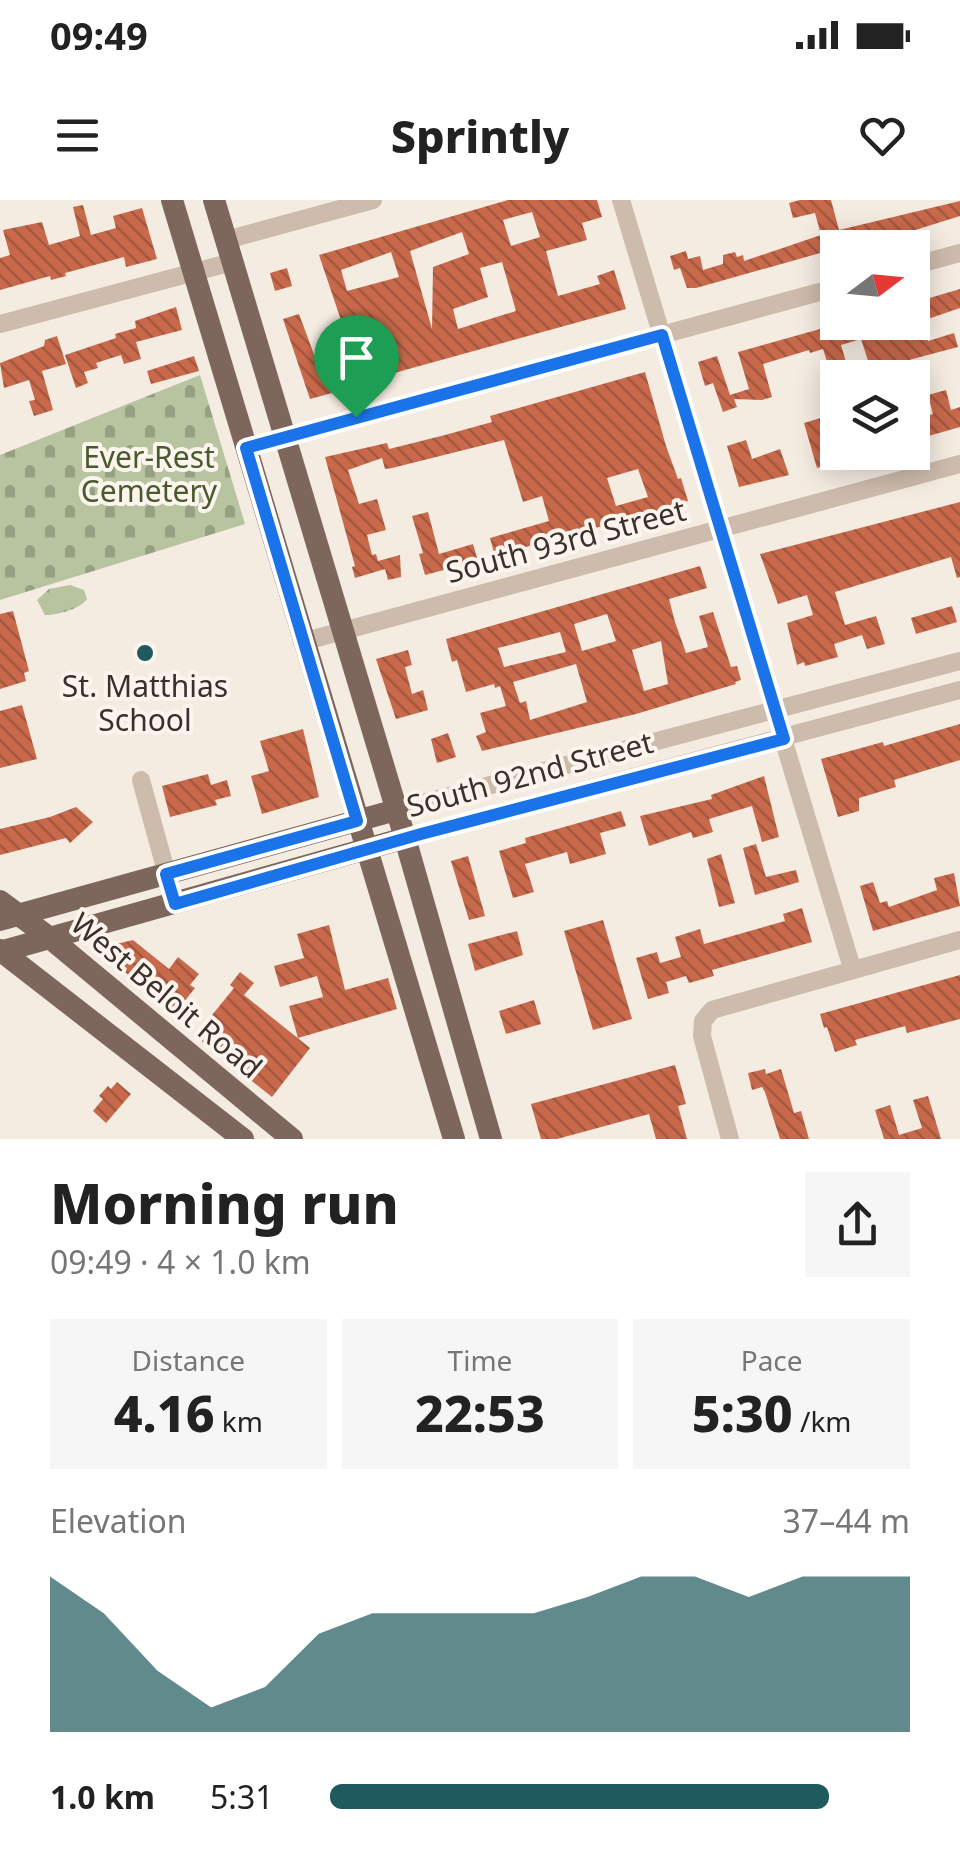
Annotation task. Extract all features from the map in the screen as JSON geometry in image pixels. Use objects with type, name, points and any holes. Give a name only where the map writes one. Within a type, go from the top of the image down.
[{"type":"main road","points":[[172,200],[454,1139]]},
{"type":"main road","points":[[214,200],[405,838],[490,1139]]},
{"type":"main road","name":"South 92nd Street","points":[[6,912],[166,874],[396,810]]},
{"type":"main road","name":"South 92nd Street","points":[[1,951],[405,838]]},
{"type":"main road","name":"West Beloit Road","points":[[6,912],[50,938],[292,1139]]},
{"type":"main road","name":"West Beloit Road","points":[[1,951],[244,1139]]},
{"type":"street","points":[[0,324],[194,273],[229,251],[373,200]]},
{"type":"street","points":[[621,200],[852,968]]},
{"type":"street","points":[[930,261],[960,253]]},
{"type":"street","points":[[246,448],[820,292]]},
{"type":"street","name":"South 93rd Street","points":[[302,642],[960,464]]},
{"type":"street","name":"South 92nd Street","points":[[396,810],[960,661]]},
{"type":"street","name":"South 92nd Street","points":[[405,838],[960,690]]},
{"type":"street","points":[[141,780],[175,904]]},
{"type":"street","points":[[730,1139],[702,1036],[703,1021],[712,1010],[960,940]]},
{"type":"green space","name":"Ever-Rest Cemetery","points":[[200,375],[245,524],[0,600],[0,455]]},
{"type":"green space","points":[[70,585],[84,590],[87,599],[68,611],[45,615],[37,600],[49,589]]},
{"type":"building","points":[[508,200],[597,200],[602,217],[582,223],[587,240],[546,251],[558,296],[600,284],[597,276],[614,270],[626,309],[358,383],[351,361],[370,351],[364,330],[346,335],[319,255]],"holes":[[[532,212],[540,237],[511,246],[503,220]],[[462,232],[469,254],[433,267],[432,329],[410,251]],[[391,252],[399,277],[347,291],[341,270]],[[502,262],[516,311],[458,329],[453,309],[488,297],[480,268]]]},
{"type":"building","points":[[831,200],[839,230],[820,231],[815,213],[793,218],[789,203]]},
{"type":"building","points":[[960,201],[960,216],[915,230],[839,230]]},
{"type":"building","points":[[83,205],[91,235],[116,228],[113,216],[142,208],[157,259],[126,267],[124,257],[51,280],[50,276],[0,290],[0,258],[10,255],[3,230],[42,222],[49,245],[80,236],[73,207]]},
{"type":"building","points":[[820,235],[820,253],[696,288],[687,288],[680,268],[674,270],[670,256],[686,251],[688,259],[700,256],[703,270],[723,264],[723,255],[735,252],[737,257],[743,255],[744,261]]},
{"type":"building","points":[[287,268],[292,286],[275,291],[270,273]]},
{"type":"building","points":[[960,289],[960,308],[930,318],[930,298]]},
{"type":"building","points":[[176,307],[182,330],[136,342],[141,359],[124,364],[121,355],[96,363],[98,368],[84,372],[88,383],[76,388],[65,355],[116,338],[115,334],[136,328],[135,321]]},
{"type":"building","points":[[299,314],[319,368],[325,366],[332,393],[310,399],[283,319]]},
{"type":"building","points":[[820,329],[820,340],[858,340],[841,345],[845,360],[827,360],[823,349],[763,364],[772,397],[734,399],[737,407],[723,412],[713,383],[705,386],[698,362],[717,356],[730,395],[749,389],[738,352]]},
{"type":"building","points":[[954,333],[958,347],[909,360],[868,360],[861,340],[928,341]]},
{"type":"building","points":[[57,336],[66,364],[42,371],[53,410],[34,416],[29,401],[35,400],[29,380],[4,388],[0,363],[44,346],[45,340]]},
{"type":"building","points":[[194,356],[199,371],[151,384],[147,371]]},
{"type":"building","points":[[645,372],[666,446],[688,501],[667,507],[669,511],[495,556],[490,538],[549,521],[542,496],[523,502],[504,440],[392,468],[385,469],[382,458],[348,470],[359,504],[377,499],[386,530],[367,535],[372,555],[376,554],[378,561],[400,555],[401,577],[388,580],[385,569],[355,578],[325,457],[387,443],[389,449],[492,422],[490,416]],"holes":[[[638,469],[648,497],[616,506],[607,478]]]},
{"type":"building","points":[[946,390],[951,410],[960,407],[960,427],[930,436],[930,394]]},
{"type":"building","points":[[820,418],[820,467],[817,468],[804,423]]},
{"type":"building","points":[[746,440],[752,459],[780,449],[789,475],[739,487],[727,446]]},
{"type":"building","points":[[960,502],[960,577],[957,578],[951,557],[835,592],[845,625],[876,616],[885,644],[867,649],[862,635],[834,644],[838,657],[797,665],[787,623],[813,615],[807,595],[778,604],[760,554]]},
{"type":"building","points":[[428,512],[439,554],[473,544],[478,561],[425,575],[412,516]]},
{"type":"building","points":[[700,566],[707,588],[669,599],[686,653],[708,647],[699,616],[713,612],[731,667],[737,666],[741,680],[636,714],[482,751],[476,736],[486,732],[480,713],[506,706],[500,686],[495,688],[494,684],[466,692],[446,639]],"holes":[[[607,614],[616,641],[582,651],[574,624]],[[560,632],[566,652],[504,667],[498,648]],[[661,641],[668,684],[644,691],[632,650]],[[576,664],[587,702],[530,720],[526,701],[520,703],[513,682]]]},
{"type":"building","points":[[952,606],[957,622],[916,634],[911,618]]},
{"type":"building","points":[[13,611],[29,671],[24,673],[26,681],[0,689],[0,614]]},
{"type":"building","points":[[408,650],[412,665],[405,667],[412,694],[423,690],[428,710],[396,719],[376,659]]},
{"type":"building","points":[[22,705],[37,759],[0,768],[0,711]]},
{"type":"building","points":[[960,724],[960,760],[894,780],[896,787],[859,798],[859,811],[838,817],[821,759]]},
{"type":"building","points":[[303,729],[319,797],[262,814],[251,776],[269,771],[260,741]]},
{"type":"building","points":[[448,733],[456,757],[437,763],[431,739]]},
{"type":"building","points":[[208,774],[211,785],[227,780],[231,796],[215,800],[217,805],[170,817],[162,786]]},
{"type":"building","points":[[764,776],[779,837],[762,842],[752,806],[709,819],[713,832],[693,838],[691,832],[649,846],[640,816],[712,799],[711,795]]},
{"type":"building","points":[[76,807],[93,822],[70,843],[66,838],[0,855],[0,829]]},
{"type":"building","points":[[621,811],[626,826],[600,833],[606,854],[570,864],[567,852],[525,864],[534,892],[513,898],[499,851],[526,843],[525,838]]},
{"type":"building","points":[[756,844],[766,877],[796,870],[799,882],[755,895],[743,848]]},
{"type":"building","points":[[721,854],[735,903],[719,907],[707,859]]},
{"type":"building","points":[[468,856],[485,916],[469,920],[451,861]]},
{"type":"building","points":[[954,873],[960,906],[873,931],[860,886],[873,882],[880,903],[887,901],[889,907],[937,890],[934,878]]},
{"type":"building","points":[[802,908],[812,942],[712,970],[714,976],[689,983],[686,976],[666,982],[669,993],[648,999],[636,958],[657,952],[660,963],[681,957],[675,937],[700,929],[704,944],[785,921],[783,914]]},
{"type":"building","points":[[603,920],[632,1019],[593,1030],[564,931]]},
{"type":"building","points":[[329,925],[345,990],[388,978],[397,1009],[298,1038],[289,1006],[323,997],[317,976],[280,987],[274,966],[304,958],[297,934]]},
{"type":"building","points":[[517,931],[523,955],[475,971],[468,944]]},
{"type":"building","points":[[133,940],[169,969],[178,957],[199,974],[190,985],[195,988],[175,1013],[104,955],[112,945]]},
{"type":"building","points":[[240,972],[254,983],[244,995],[310,1048],[272,1097],[195,1036],[234,988],[230,985]]},
{"type":"building","points":[[960,975],[960,1019],[907,1033],[905,1026],[855,1040],[857,1045],[835,1052],[820,1014]]},
{"type":"building","points":[[534,1000],[541,1024],[506,1034],[499,1011]]},
{"type":"building","points":[[675,1065],[686,1104],[678,1106],[687,1139],[656,1139],[649,1114],[557,1139],[541,1139],[531,1104]]},
{"type":"building","points":[[765,1069],[766,1074],[781,1069],[794,1113],[801,1111],[809,1139],[780,1139],[765,1092],[762,1087],[752,1090],[748,1073]]},
{"type":"building","points":[[117,1082],[131,1094],[106,1123],[93,1111],[103,1099],[99,1096]]},
{"type":"building","points":[[928,1096],[941,1139],[884,1139],[875,1110],[890,1105],[899,1135],[922,1128],[913,1100]]},
{"type":"place","name":"St. Matthias School","points":[[145,653]]},
{"type":"route","points":[[662,335],[784,739],[421,834],[175,904],[166,874],[357,821],[246,448],[356,417],[662,335]]}]
